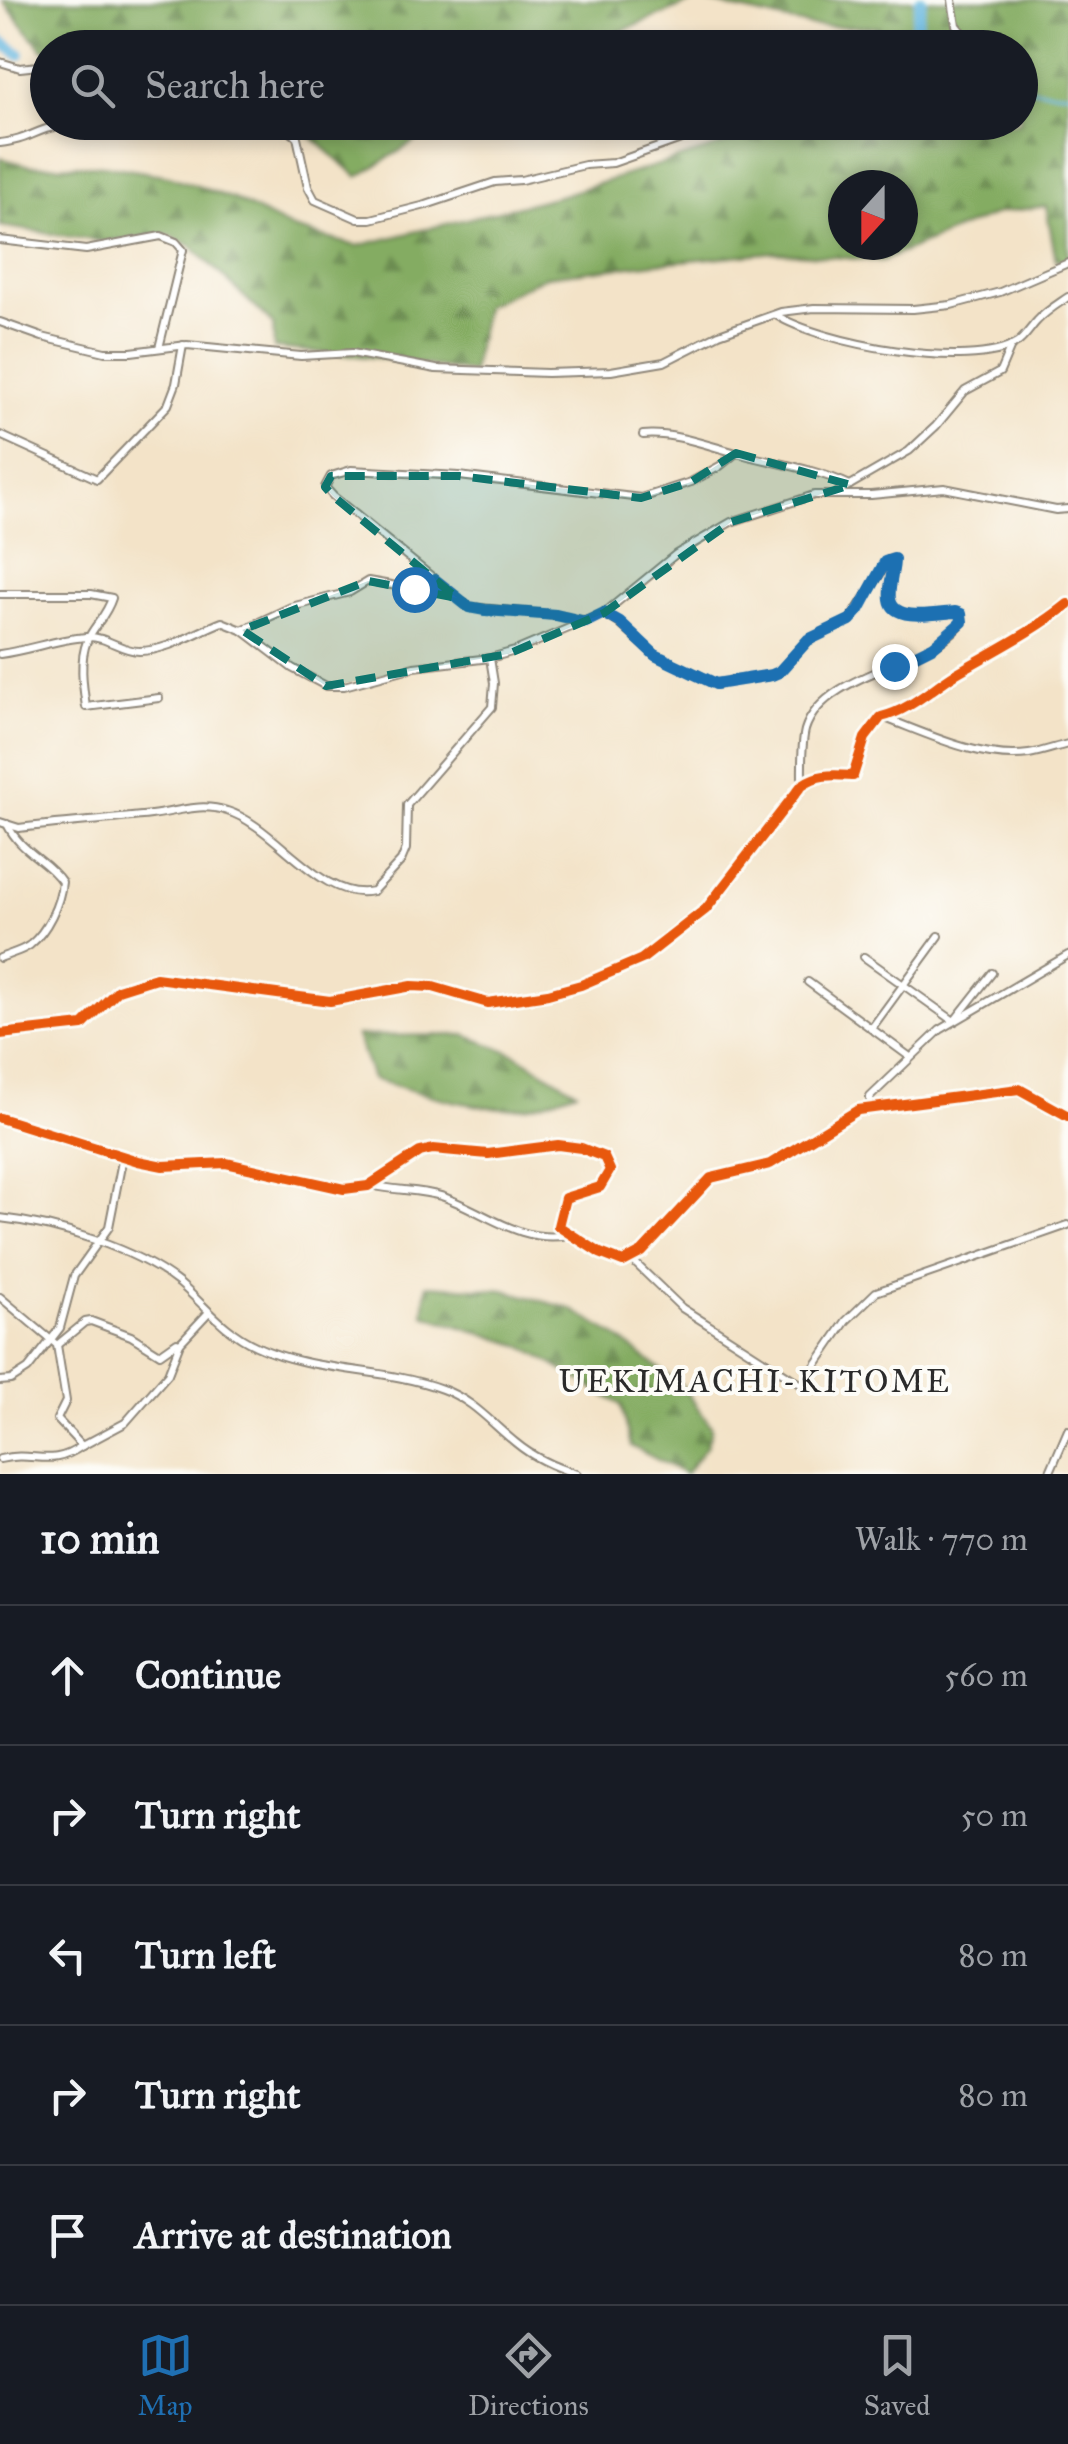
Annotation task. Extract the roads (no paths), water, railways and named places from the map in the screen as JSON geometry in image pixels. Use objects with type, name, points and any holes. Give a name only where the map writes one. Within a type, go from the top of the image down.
[{"type":"street","points":[[952,0],[960,30]]},
{"type":"street","points":[[0,62],[30,67]]},
{"type":"street","points":[[0,144],[30,138]]},
{"type":"street","points":[[298,140],[308,188],[316,200],[358,219],[440,201],[495,182],[613,163],[678,140]]},
{"type":"street","points":[[0,240],[86,250],[148,236],[176,242],[182,250],[159,348]]},
{"type":"street","points":[[0,322],[42,338],[105,352],[183,346],[268,354],[374,355],[436,370],[611,370],[664,362],[719,334],[775,314],[814,308],[913,309],[950,304],[1000,292],[1068,263]]},
{"type":"street","points":[[837,492],[908,451],[936,426],[965,391],[1000,372],[1012,345],[1068,297]]},
{"type":"street","points":[[775,314],[833,336],[901,352],[964,355],[1012,345]]},
{"type":"street","points":[[0,435],[98,479],[168,405],[183,346]]},
{"type":"street","points":[[643,435],[678,438],[851,485]]},
{"type":"street","points":[[586,622],[556,615],[469,607],[325,486],[331,476],[352,470],[459,476],[641,498],[691,482],[736,453]]},
{"type":"street","points":[[0,654],[89,637],[106,638],[139,651],[181,640],[222,622],[242,630],[292,668],[326,686],[344,686],[414,666],[508,654],[604,613],[676,554],[731,522],[814,495],[871,495],[944,488],[1065,509],[1068,499]]},
{"type":"street","points":[[604,613],[620,622],[655,655],[716,684],[779,672],[808,640],[850,620],[889,560],[894,559],[890,602],[894,609],[906,614],[961,614],[962,622],[955,632],[934,646],[854,684],[819,706],[804,733],[802,785]]},
{"type":"street","points":[[242,630],[291,607],[350,592],[368,581],[414,589],[435,580]]},
{"type":"street","points":[[0,594],[92,594],[112,598],[107,614],[89,637],[82,668],[86,707],[159,698]]},
{"type":"street","points":[[0,1034],[82,1025],[118,990],[156,978],[330,1001],[412,986],[434,987],[488,1004],[580,984],[642,959],[706,909],[802,785],[826,774],[853,776],[866,738],[881,716],[898,712],[1068,604]]},
{"type":"street","points":[[4,822],[19,828],[156,814],[193,806],[224,810],[256,824],[321,878],[357,892],[373,891],[406,849],[407,806],[492,707],[490,658]]},
{"type":"street","points":[[881,716],[991,752],[1026,754],[1068,744]]},
{"type":"street","points":[[0,958],[34,941],[54,913],[62,882],[58,874],[27,852],[4,822]]},
{"type":"street","points":[[871,1028],[939,936]]},
{"type":"street","points":[[870,1106],[870,1097],[910,1057],[954,1022],[1068,955]]},
{"type":"street","points":[[864,957],[954,1022]]},
{"type":"street","points":[[954,1022],[992,973]]},
{"type":"street","points":[[808,982],[910,1057]]},
{"type":"street","points":[[370,1185],[420,1152],[488,1154],[558,1145],[580,1148],[604,1157],[610,1170],[600,1187],[565,1198],[558,1226],[622,1262],[642,1252],[711,1178],[770,1164],[840,1119],[870,1106],[960,1099],[1019,1089],[1068,1116]]},
{"type":"street","points":[[0,1118],[162,1166],[226,1162],[344,1188],[370,1185],[447,1198],[514,1231],[553,1238],[569,1234]]},
{"type":"street","points":[[82,1446],[58,1419],[66,1401],[54,1342],[74,1276],[108,1227],[123,1156]]},
{"type":"street","points":[[0,1218],[37,1224],[156,1267],[236,1335],[272,1352],[444,1390],[480,1409],[529,1453],[577,1474]]},
{"type":"street","points":[[631,1259],[644,1276],[682,1308],[802,1385],[846,1322],[876,1292],[1068,1225]]},
{"type":"street","points":[[0,1296],[54,1342]]},
{"type":"street","points":[[0,1460],[21,1456],[65,1458],[124,1422],[168,1374],[180,1343],[208,1313]]},
{"type":"street","points":[[0,1382],[11,1380],[28,1368],[54,1342],[85,1322],[131,1336],[156,1354],[180,1343]]},
{"type":"street","points":[[1049,1474],[1068,1430]]},
{"type":"waterway","points":[[914,30],[921,0]]},
{"type":"waterway","points":[[0,41],[19,54]]},
{"type":"waterway","points":[[1038,90],[1068,93]]},
{"type":"district","name":"UEKIMACHI-KITOME","points":[[755,1381]]}]
